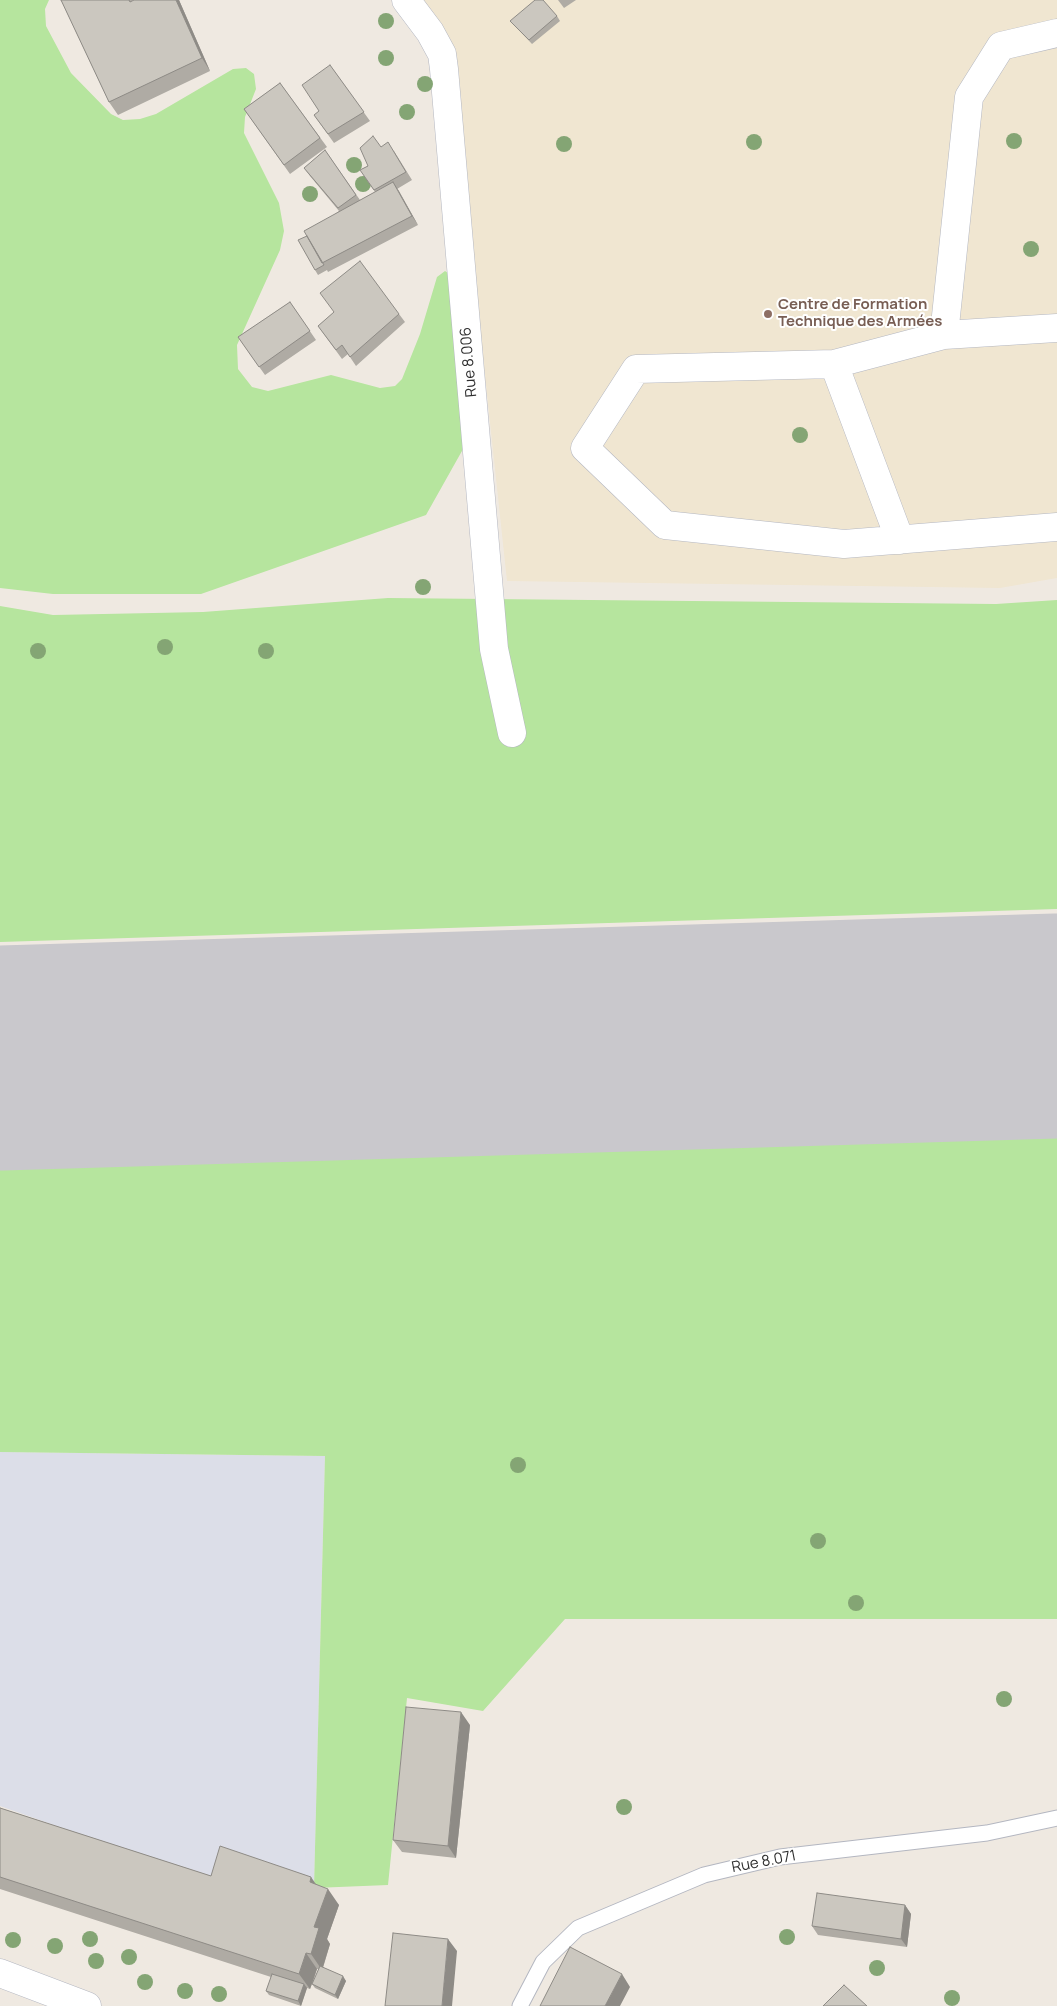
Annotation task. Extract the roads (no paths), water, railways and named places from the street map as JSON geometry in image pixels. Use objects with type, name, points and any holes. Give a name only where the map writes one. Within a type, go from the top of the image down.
[{"type":"street","name":"Rue 8.006","points":[[406,0],[430,32],[442,54],[494,649],[512,733]]},
{"type":"street","points":[[944,335],[969,98],[1001,46],[1057,33]]},
{"type":"street","points":[[1057,328],[944,335],[834,364],[636,369],[585,448],[665,525],[844,544],[1057,527]]},
{"type":"street","points":[[834,364],[900,540]]},
{"type":"street","points":[[0,1973],[87,2006]]},
{"type":"lane","name":"Rue 8.071","points":[[520,2006],[544,1962],[578,1928],[704,1875],[780,1857],[987,1833],[1057,1818]]},
{"type":"place","name":"Centre de Formation Technique des Armées","points":[[768,314]]}]
